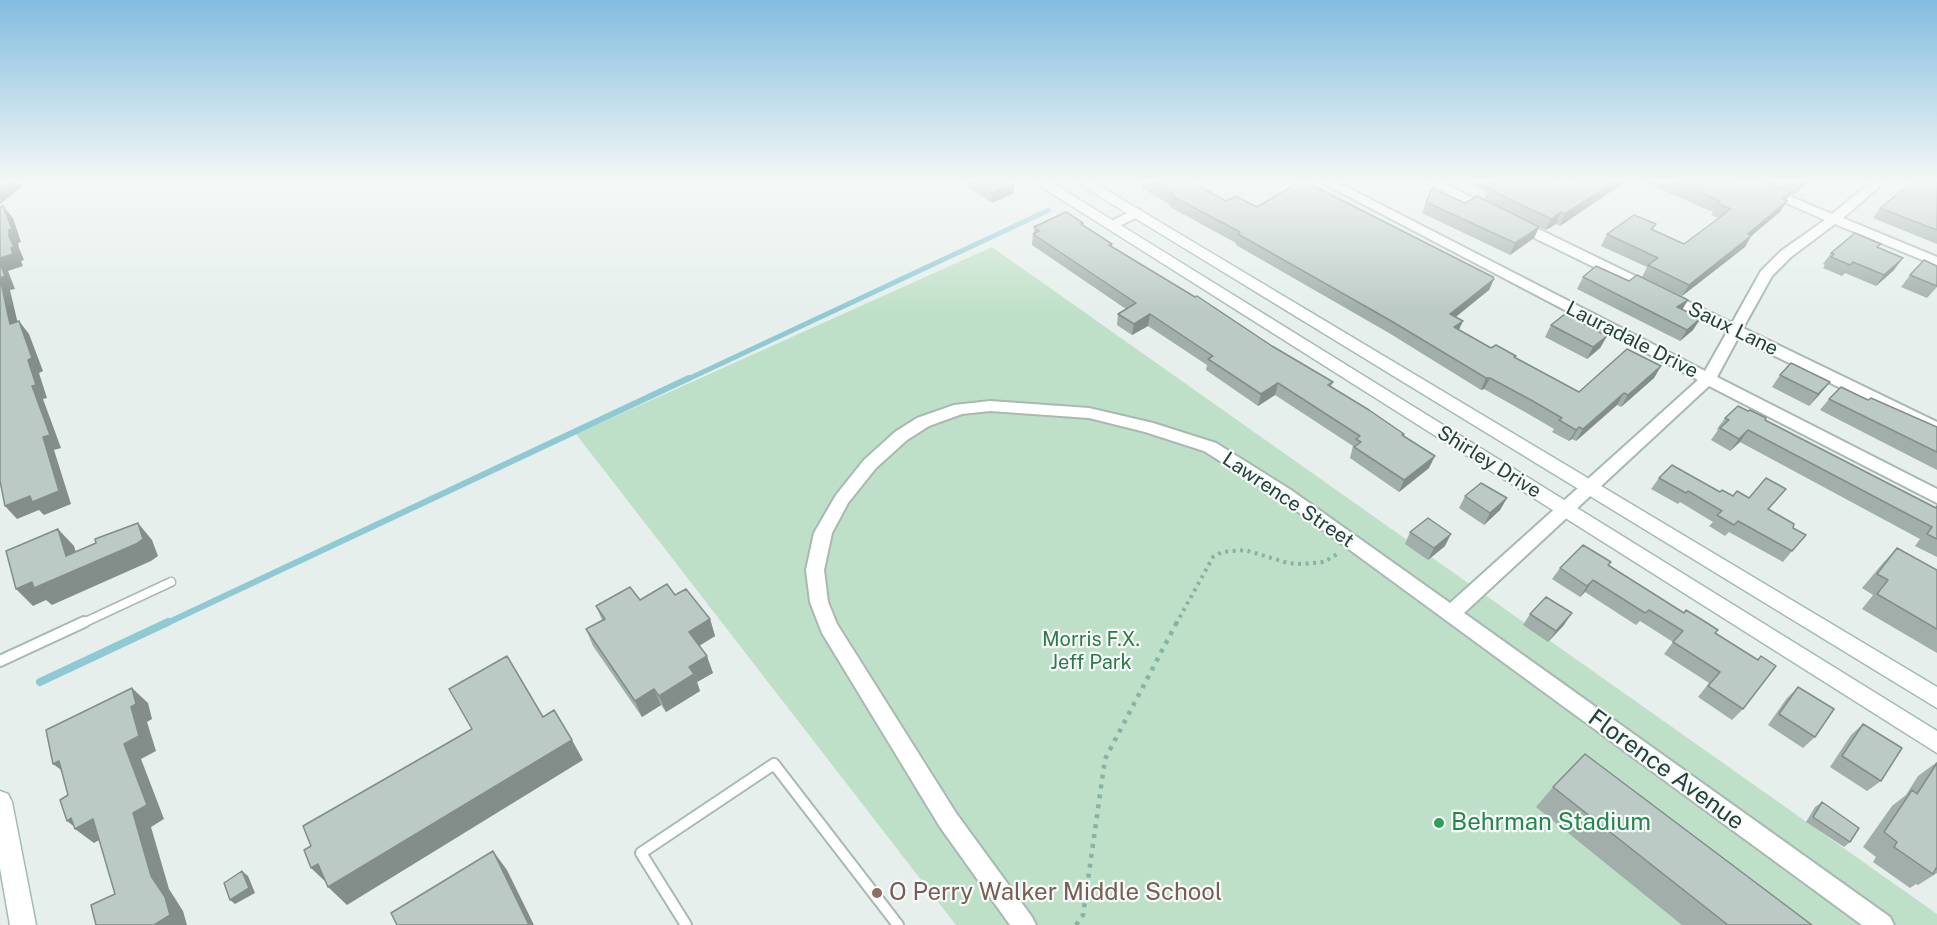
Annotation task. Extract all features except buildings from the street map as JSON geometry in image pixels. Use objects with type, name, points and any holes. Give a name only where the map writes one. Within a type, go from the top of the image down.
[{"type":"street","name":"Shirley Drive","points":[[1110,225],[1937,743]]},
{"type":"street","name":"Shirley Drive","points":[[1155,225],[1937,698]]},
{"type":"street","name":"Lauradale Drive","points":[[1411,225],[1937,497]]},
{"type":"street","name":"Saux Lane","points":[[1521,225],[1937,429]]},
{"type":"street","points":[[1450,614],[1708,379],[1766,274],[1786,254],[1826,225]]},
{"type":"street","points":[[1849,225],[1937,262]]},
{"type":"street","name":"Lawrence Street","points":[[1024,925],[948,820],[829,627],[819,602],[815,570],[823,533],[842,499],[870,464],[901,436],[923,422],[960,409],[990,406],[1089,413],[1148,427],[1210,447],[1268,483],[1450,614]]},
{"type":"street","name":"Florence Avenue","points":[[1450,614],[1882,925]]},
{"type":"street","points":[[0,802],[23,925]]},
{"type":"lane","points":[[0,661],[171,582]]},
{"type":"lane","points":[[686,925],[641,853],[774,764],[898,925]]},
{"type":"path","points":[[1076,925],[1083,915],[1105,759],[1172,629],[1213,557],[1232,550],[1245,550],[1288,563],[1323,562],[1351,542]]},
{"type":"green space","name":"Morris F.X. Jeff Park","points":[[992,247],[1937,914],[1937,925],[956,925],[576,434]]},
{"type":"waterway","points":[[686,380],[1017,225]]},
{"type":"waterway","points":[[165,624],[689,378]]},
{"type":"waterway","points":[[40,682],[168,622]]},
{"type":"place","name":"Behrman Stadium","points":[[1439,823]]},
{"type":"place","name":"O Perry Walker Middle School","points":[[877,893]]}]
